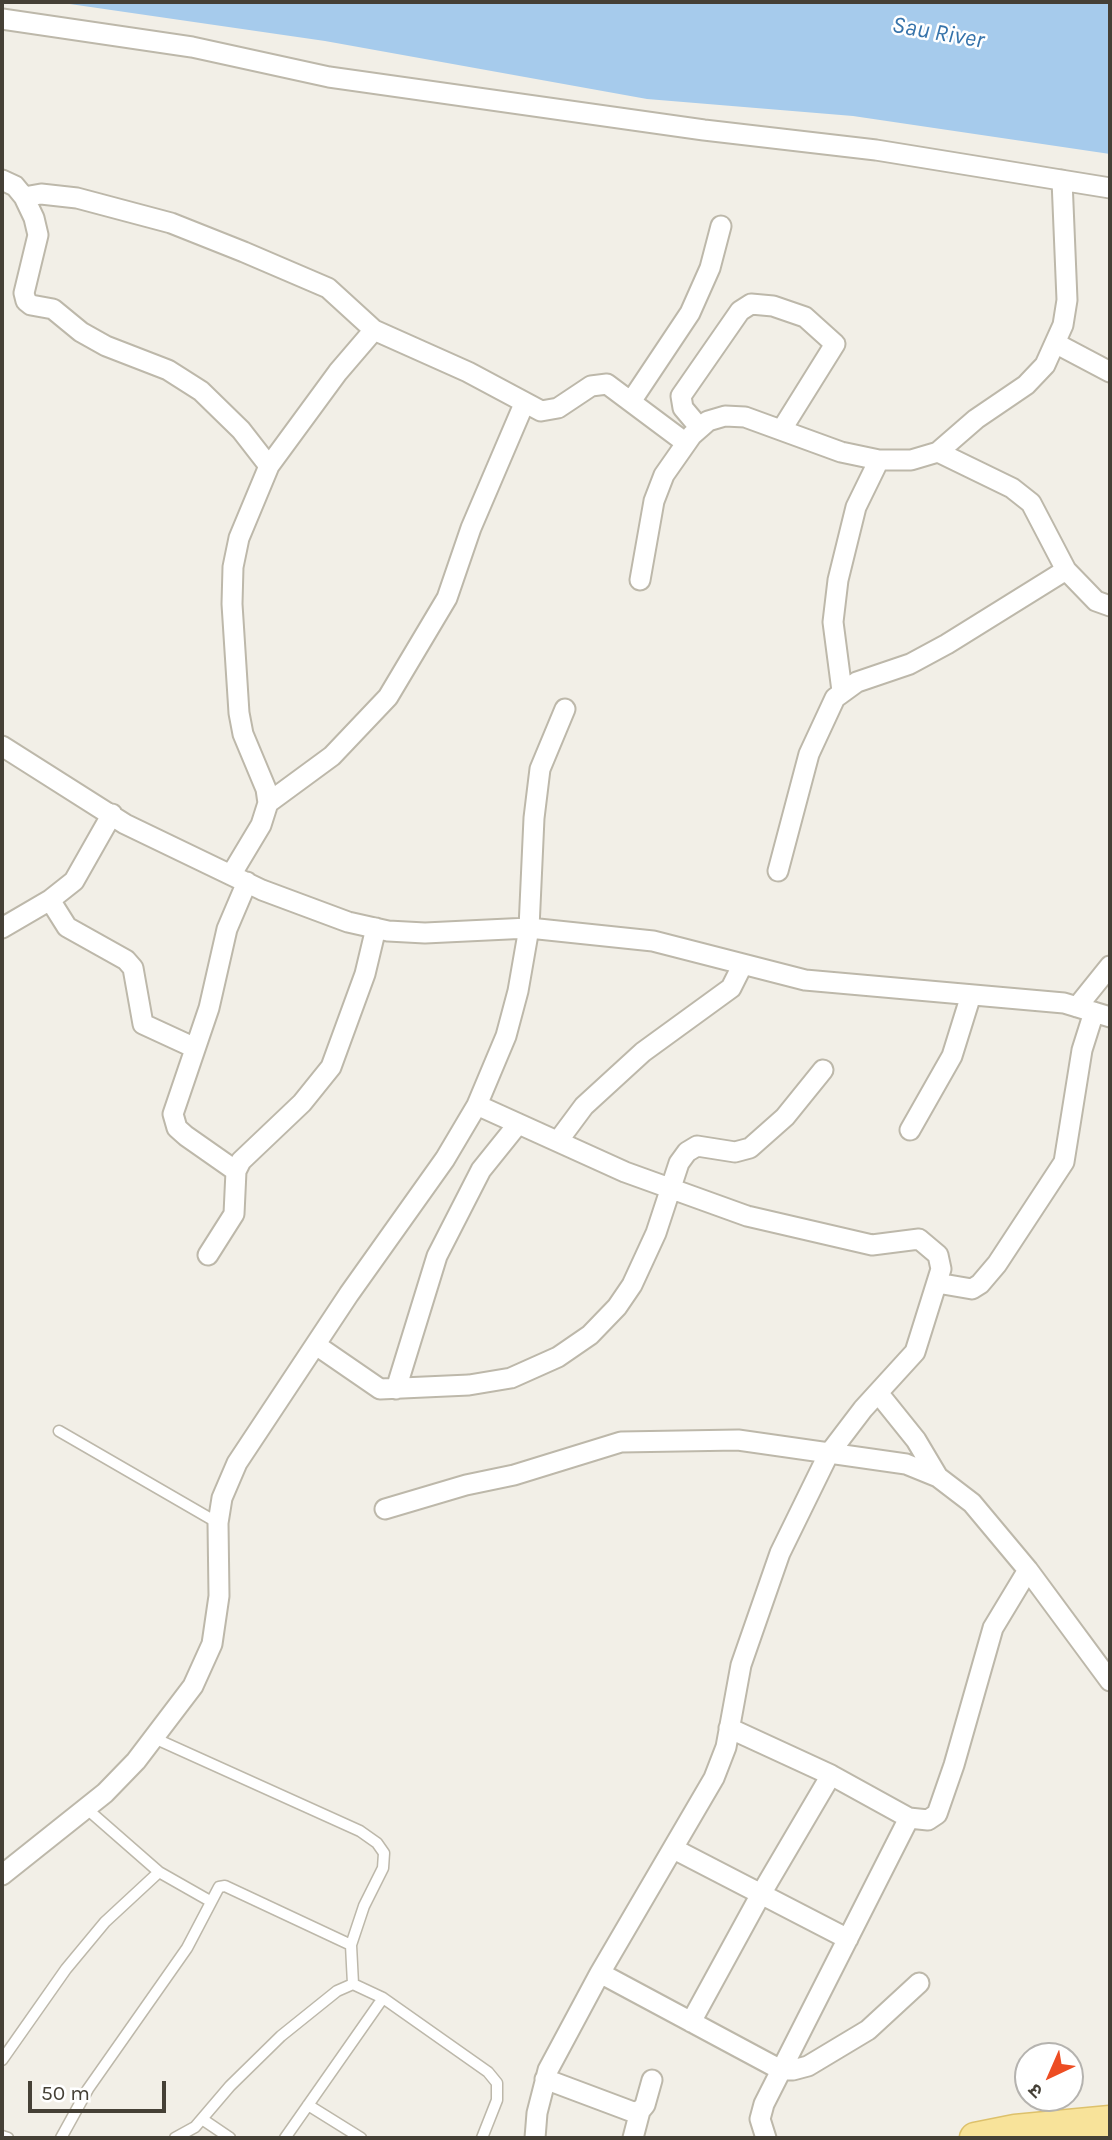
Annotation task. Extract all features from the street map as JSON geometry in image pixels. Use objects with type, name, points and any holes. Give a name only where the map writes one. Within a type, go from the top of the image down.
[{"type":"main road","points":[[975,2138],[1015,2130],[1110,2121]]},
{"type":"street","points":[[2,19],[192,47],[329,77],[704,130],[876,150],[1110,188]]},
{"type":"street","points":[[2,180],[15,186],[24,197],[34,218],[38,235],[23,293],[26,301],[52,309],[81,332],[168,370],[201,391],[241,430],[269,467]]},
{"type":"street","points":[[640,580],[654,501],[664,475],[699,427],[725,416],[745,417],[841,452],[879,460],[924,458],[937,452],[976,419],[1026,385],[1045,365],[1057,344],[1067,300],[1062,180]]},
{"type":"street","points":[[24,197],[41,194],[77,198],[171,223],[327,288],[374,330],[468,372],[524,404],[549,411],[600,383],[616,388],[686,443]]},
{"type":"street","points":[[632,401],[690,313],[710,268],[721,226]]},
{"type":"street","points":[[699,427],[683,408],[681,396],[740,311],[751,304],[773,306],[805,317],[835,344],[782,429]]},
{"type":"street","points":[[236,1171],[186,1136],[173,1121],[209,1008],[239,879],[268,803],[266,789],[243,734],[232,604],[233,567],[239,538],[269,467],[338,372],[374,330]]},
{"type":"street","points":[[1057,344],[1110,372]]},
{"type":"street","points":[[268,803],[332,756],[395,686],[447,598],[471,528],[524,404]]},
{"type":"street","points":[[937,452],[1012,488],[1031,503],[1066,570],[1096,601],[1110,606]]},
{"type":"street","points":[[842,691],[834,622],[838,580],[856,507],[879,460]]},
{"type":"street","points":[[778,871],[809,754],[828,710],[842,691],[857,682],[910,664],[1066,570]]},
{"type":"street","points":[[2,1875],[87,1809],[136,1761],[193,1686],[212,1644],[219,1596],[218,1523],[222,1498],[237,1463],[445,1159],[477,1105],[506,1036],[529,928],[538,780],[549,743],[565,709]]},
{"type":"street","points":[[2,746],[112,814],[239,879],[348,922],[425,933],[529,928],[653,941],[805,981],[1064,1003],[1094,1012]]},
{"type":"street","points":[[2,928],[50,900],[74,881],[112,814]]},
{"type":"street","points":[[50,900],[67,927],[126,960],[133,968],[143,1024],[195,1048]]},
{"type":"street","points":[[208,1255],[234,1214],[236,1171],[241,1161],[288,1118],[331,1067],[365,974],[376,928]]},
{"type":"street","points":[[558,1142],[584,1106],[643,1052],[731,988],[743,964]]},
{"type":"street","points":[[937,1283],[972,1289],[980,1284],[997,1264],[1064,1162],[1082,1050],[1110,966]]},
{"type":"street","points":[[909,1130],[952,1056],[971,995]]},
{"type":"street","points":[[316,1345],[371,1386],[396,1389],[469,1385],[511,1378],[558,1357],[590,1335],[617,1307],[632,1285],[672,1190],[679,1163],[687,1152],[697,1146],[735,1152],[750,1148],[785,1117],[823,1070]]},
{"type":"street","points":[[477,1105],[672,1190],[747,1216],[872,1245],[919,1239],[938,1255],[941,1269],[915,1352],[828,1455],[780,1553],[755,1618],[741,1665],[726,1747],[714,1778],[600,1973],[545,2079],[537,2113],[535,2138]]},
{"type":"street","points":[[396,1389],[437,1256],[481,1170],[519,1124]]},
{"type":"street","points":[[879,1394],[916,1440],[938,1477]]},
{"type":"street","points":[[385,1509],[466,1485],[514,1475],[621,1442],[738,1440],[828,1455],[906,1464],[938,1477],[972,1503],[1028,1570],[1110,1681]]},
{"type":"street","points":[[729,1728],[831,1774],[909,1818],[920,1821],[937,1814],[993,1628],[1028,1570]]},
{"type":"street","points":[[691,2022],[831,1774]]},
{"type":"street","points":[[766,2138],[760,2119],[764,2104],[909,1818]]},
{"type":"street","points":[[674,1849],[848,1939]]},
{"type":"street","points":[[600,1973],[781,2070],[808,2066],[868,2030],[919,1983]]},
{"type":"street","points":[[545,2079],[633,2112],[640,2111]]},
{"type":"street","points":[[633,2138],[652,2080]]},
{"type":"lane","points":[[59,1431],[218,1523]]},
{"type":"lane","points":[[154,1738],[360,1831],[377,1843],[384,1853],[383,1868],[351,1945],[353,1984]]},
{"type":"lane","points":[[87,1809],[159,1872],[210,1901]]},
{"type":"lane","points":[[2,2060],[66,1969],[105,1922],[159,1872]]},
{"type":"lane","points":[[61,2138],[88,2090],[187,1948],[219,1887],[225,1886],[351,1945]]},
{"type":"lane","points":[[175,2138],[197,2128],[230,2085],[281,2036],[337,1991],[353,1984],[383,1997],[488,2072],[497,2083],[497,2100],[482,2138]]},
{"type":"lane","points":[[285,2138],[383,1997]]},
{"type":"lane","points":[[308,2105],[361,2138]]},
{"type":"lane","points":[[197,2128],[230,2138]]},
{"type":"lane","points":[[2,2136],[8,2138]]},
{"type":"water","name":"Sau River","points":[[56,2],[1110,2],[1110,154],[853,116],[647,99],[325,41]]}]
